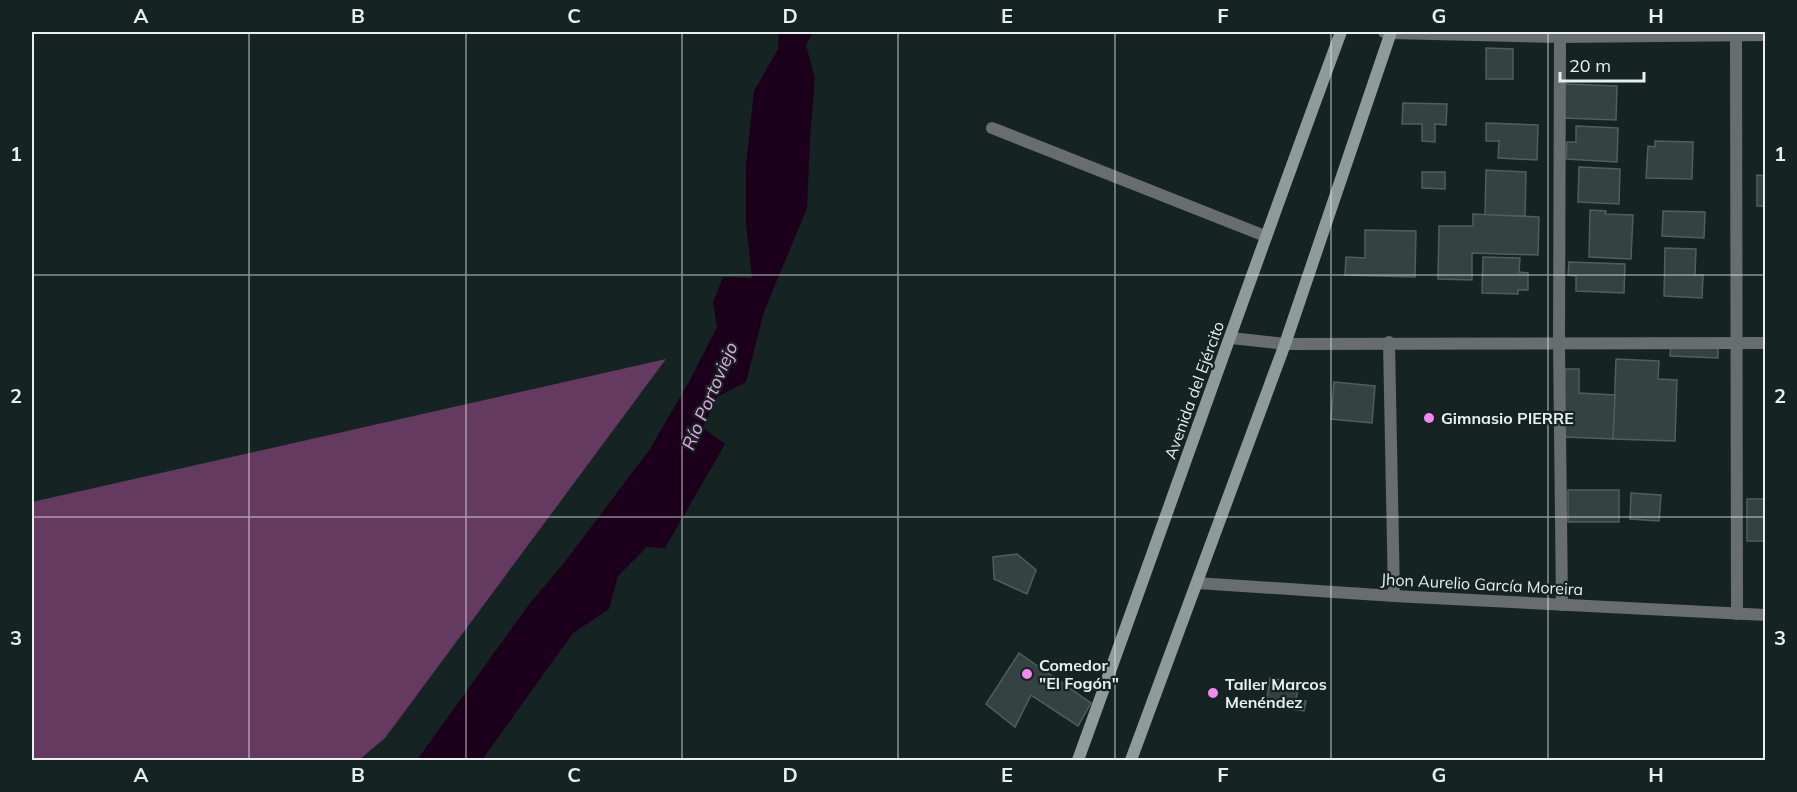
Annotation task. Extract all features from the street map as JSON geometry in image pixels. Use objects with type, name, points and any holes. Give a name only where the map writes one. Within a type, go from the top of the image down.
[{"type":"main road","name":"Avenida del Ejército","points":[[1078,760],[1265,236],[1341,32]]},
{"type":"main road","points":[[1131,760],[1285,344],[1388,32]]},
{"type":"street","points":[[1388,32],[1560,37],[1583,34],[1736,33],[1766,35]]},
{"type":"street","points":[[1736,33],[1737,614]]},
{"type":"street","points":[[1560,37],[1559,343],[1562,605]]},
{"type":"street","points":[[992,128],[1265,236]]},
{"type":"street","points":[[1230,338],[1285,344],[1766,343]]},
{"type":"street","points":[[1389,342],[1394,596]]},
{"type":"street","name":"Jhon Aurelio García Moreira","points":[[1197,583],[1394,596],[1766,615]]},
{"type":"shaded area","points":[[666,359],[385,738],[359,760],[32,760],[32,502]]},
{"type":"water","name":"Río Portoviejo","points":[[779,32],[813,32],[806,45],[815,78],[807,208],[764,312],[746,382],[717,397],[703,428],[725,444],[665,548],[647,547],[618,576],[609,609],[573,633],[482,760],[417,760],[530,603],[564,563],[650,449],[717,327],[713,303],[723,277],[752,278],[746,224],[746,164],[754,91],[778,49]]},
{"type":"building","points":[[1486,48],[1513,49],[1513,79],[1486,79]]},
{"type":"building","points":[[1565,84],[1617,86],[1616,120],[1563,118]]},
{"type":"building","points":[[1403,103],[1447,104],[1446,125],[1435,124],[1435,142],[1422,141],[1422,124],[1402,124]]},
{"type":"building","points":[[1486,123],[1538,125],[1537,160],[1498,158],[1499,141],[1486,141]]},
{"type":"building","points":[[1576,126],[1618,128],[1617,162],[1566,159],[1567,142],[1576,142]]},
{"type":"building","points":[[1655,141],[1693,142],[1692,179],[1646,178],[1648,146],[1655,147]]},
{"type":"building","points":[[1579,167],[1620,169],[1619,204],[1578,202]]},
{"type":"building","points":[[1486,170],[1526,172],[1525,216],[1485,215]]},
{"type":"building","points":[[1422,172],[1445,172],[1445,189],[1422,188]]},
{"type":"building","points":[[1757,175],[1766,176],[1766,206],[1757,206]]},
{"type":"building","points":[[1590,210],[1606,211],[1605,214],[1633,215],[1631,259],[1589,257]]},
{"type":"building","points":[[1663,211],[1705,212],[1704,238],[1662,236]]},
{"type":"building","points":[[1473,214],[1539,217],[1538,255],[1472,253],[1472,280],[1438,279],[1439,226],[1473,226]]},
{"type":"building","points":[[1365,230],[1416,231],[1415,277],[1345,275],[1346,257],[1365,258]]},
{"type":"building","points":[[1665,248],[1696,249],[1695,275],[1703,275],[1702,298],[1664,296]]},
{"type":"building","points":[[1483,257],[1520,258],[1519,272],[1528,273],[1528,290],[1518,290],[1518,294],[1482,293]]},
{"type":"building","points":[[1569,262],[1625,264],[1624,293],[1576,291],[1576,276],[1568,275]]},
{"type":"building","points":[[1671,342],[1718,344],[1718,358],[1670,356]]},
{"type":"building","points":[[1616,359],[1659,361],[1658,379],[1677,380],[1675,441],[1613,439]]},
{"type":"building","points":[[1565,369],[1579,369],[1579,393],[1615,395],[1613,439],[1563,437]]},
{"type":"building","points":[[1334,382],[1375,386],[1372,423],[1331,419]]},
{"type":"building","points":[[1568,490],[1619,490],[1619,522],[1568,522]]},
{"type":"building","points":[[1631,493],[1661,495],[1659,521],[1630,519]]},
{"type":"building","points":[[1747,499],[1766,499],[1766,541],[1747,541]]},
{"type":"building","points":[[1017,554],[1036,570],[1027,594],[994,579],[993,557]]},
{"type":"building","name":"Comedor \"El Fogón\"","points":[[1019,653],[1091,703],[1078,726],[1031,695],[1015,727],[986,704]]},
{"type":"building","points":[[1270,678],[1299,683],[1296,699],[1306,701],[1304,711],[1266,705]]},
{"type":"place","name":"Gimnasio PIERRE","points":[[1429,418]]},
{"type":"place","name":"Comedor \"El Fogón\"","points":[[1027,674]]},
{"type":"place","name":"Taller Marcos Menéndez","points":[[1213,693]]}]
